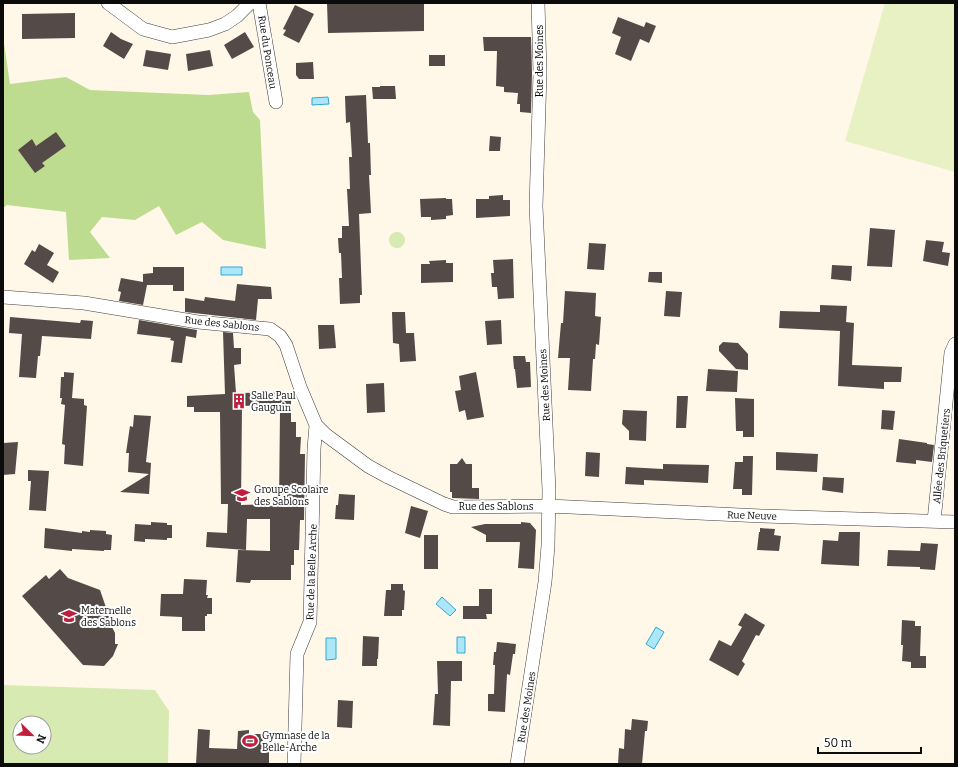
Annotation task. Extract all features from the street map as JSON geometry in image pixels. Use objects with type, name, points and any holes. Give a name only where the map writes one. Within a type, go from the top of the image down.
[{"type":"street","name":"Rue du Ponceau","points":[[108,3],[143,29],[172,37],[209,30],[225,24],[237,16],[250,3]]},
{"type":"street","name":"Rue du Ponceau","points":[[260,3],[276,102]]},
{"type":"street","name":"Rue des Moines","points":[[517,764],[545,582],[548,546],[549,506],[536,206],[540,73],[538,3]]},
{"type":"street","name":"Rue des Sablons","points":[[3,297],[84,303],[198,322],[270,329],[280,336],[286,345],[300,387],[316,425],[326,435],[368,466],[388,477],[453,507],[549,506]]},
{"type":"street","name":"Allée des Briquetiers","points":[[934,521],[951,353],[955,344]]},
{"type":"street","name":"Rue de la Belle Arche","points":[[294,764],[297,654],[310,622],[314,449],[316,425]]},
{"type":"street","name":"Rue Neuve","points":[[549,506],[762,516],[955,522]]},
{"type":"green space","points":[[885,3],[955,3],[955,172],[845,141]]},
{"type":"green space","points":[[3,43],[10,84],[66,77],[90,90],[208,95],[249,92],[253,112],[260,120],[266,249],[223,240],[202,222],[176,235],[159,206],[135,220],[102,217],[90,232],[110,258],[69,260],[66,212],[7,205],[3,208]]},
{"type":"green space","points":[[397,232],[403,234],[405,240],[403,246],[397,248],[391,246],[389,240],[391,234]]},
{"type":"green space","points":[[3,685],[155,690],[169,711],[168,764],[3,764]]},
{"type":"water","points":[[328,97],[329,104],[312,105],[312,98]]},
{"type":"water","points":[[221,267],[242,267],[242,275],[221,275]]},
{"type":"water","points":[[442,597],[456,610],[450,616],[436,604]]},
{"type":"water","points":[[656,627],[664,632],[654,649],[646,644]]},
{"type":"water","points":[[457,637],[465,637],[465,653],[457,653]]},
{"type":"water","points":[[326,638],[336,638],[336,659],[326,660]]},
{"type":"building","points":[[327,3],[424,3],[424,31],[328,33]]},
{"type":"building","points":[[295,5],[314,14],[299,43],[283,35],[286,30],[283,29]]},
{"type":"building","points":[[75,13],[75,38],[22,39],[22,14]]},
{"type":"building","points":[[618,17],[644,27],[646,22],[656,26],[649,43],[640,39],[631,61],[615,54],[621,37],[612,33]]},
{"type":"building","points":[[111,32],[121,39],[133,44],[124,59],[103,46]]},
{"type":"building","points":[[245,32],[254,47],[232,59],[224,45]]},
{"type":"building","points":[[483,37],[531,37],[531,113],[520,112],[520,104],[517,104],[518,93],[504,92],[504,87],[496,86],[497,51],[484,51]]},
{"type":"building","points":[[146,50],[171,54],[168,70],[143,66]]},
{"type":"building","points":[[210,50],[213,66],[188,71],[186,54]]},
{"type":"building","points":[[429,55],[445,55],[445,66],[429,66]]},
{"type":"building","points":[[313,62],[314,79],[299,79],[296,75],[296,63]]},
{"type":"building","points":[[395,86],[396,99],[373,99],[372,87]]},
{"type":"building","points":[[366,95],[368,143],[370,143],[371,175],[369,175],[371,213],[359,214],[362,295],[360,295],[360,303],[340,304],[339,278],[342,278],[341,253],[339,253],[338,238],[342,238],[342,226],[349,226],[347,189],[350,189],[349,157],[352,157],[350,122],[346,123],[345,96]]},
{"type":"building","points":[[56,132],[66,146],[42,163],[45,166],[35,173],[18,150],[32,139],[36,146]]},
{"type":"building","points":[[490,136],[501,137],[500,151],[489,151]]},
{"type":"building","points":[[503,195],[503,200],[510,200],[510,216],[476,218],[476,199],[489,199],[489,196]]},
{"type":"building","points":[[420,199],[452,199],[453,215],[446,216],[446,219],[431,220],[431,217],[421,217]]},
{"type":"building","points":[[870,228],[895,230],[892,267],[867,266]]},
{"type":"building","points":[[926,240],[944,242],[942,252],[950,253],[948,266],[923,261]]},
{"type":"building","points":[[589,243],[606,244],[604,270],[587,269]]},
{"type":"building","points":[[39,244],[54,253],[47,265],[59,272],[53,283],[24,264],[32,250],[35,252]]},
{"type":"building","points":[[513,259],[514,298],[498,299],[497,287],[492,287],[491,273],[494,273],[493,260]]},
{"type":"building","points":[[446,260],[446,263],[453,263],[453,282],[421,283],[421,264],[430,264],[429,261]]},
{"type":"building","points":[[832,265],[852,266],[851,281],[831,279]]},
{"type":"building","points":[[153,267],[184,267],[184,291],[173,291],[173,285],[147,285],[143,305],[119,301],[121,292],[118,291],[121,278],[143,282],[143,274],[153,273]]},
{"type":"building","points":[[649,272],[662,272],[662,283],[648,282]]},
{"type":"building","points":[[237,284],[271,287],[272,299],[258,299],[256,320],[185,312],[185,298],[204,301],[205,297],[235,301]]},
{"type":"building","points":[[565,291],[596,293],[595,316],[601,317],[599,345],[596,344],[595,359],[593,359],[591,391],[568,390],[570,358],[558,358],[561,323],[563,323]]},
{"type":"building","points":[[666,291],[682,292],[680,317],[664,316]]},
{"type":"building","points":[[820,305],[847,306],[846,322],[854,323],[852,365],[902,367],[901,382],[884,382],[884,389],[838,386],[840,331],[779,328],[780,311],[820,312]]},
{"type":"building","points":[[392,312],[405,312],[406,333],[414,333],[416,361],[400,362],[399,344],[393,343]]},
{"type":"building","points":[[10,317],[80,323],[81,320],[93,321],[91,339],[42,336],[36,378],[19,377],[22,334],[9,333]]},
{"type":"building","points":[[139,320],[197,330],[196,338],[186,336],[182,363],[171,362],[174,341],[170,340],[171,338],[137,334]]},
{"type":"building","points":[[501,320],[502,344],[487,345],[485,321]]},
{"type":"building","points":[[318,325],[334,325],[336,348],[319,349]]},
{"type":"building","points":[[223,332],[233,333],[234,348],[241,348],[241,364],[234,365],[236,393],[291,392],[291,422],[296,422],[296,437],[301,437],[300,454],[305,454],[304,520],[300,520],[299,550],[294,550],[294,565],[291,565],[291,580],[251,580],[250,583],[236,582],[238,550],[270,551],[270,519],[247,519],[246,550],[206,547],[207,532],[227,533],[228,504],[221,504],[220,412],[194,412],[194,407],[187,407],[187,396],[225,394]],"holes":[[[273,405],[272,411],[280,411],[279,504],[241,505],[242,406]]]},
{"type":"building","points":[[723,342],[738,343],[748,354],[748,370],[736,369],[719,351],[719,346]]},
{"type":"building","points":[[513,356],[525,356],[526,362],[530,362],[531,387],[517,388]]},
{"type":"building","points":[[708,369],[738,371],[737,392],[706,391]]},
{"type":"building","points":[[64,372],[74,373],[72,398],[84,399],[84,405],[87,406],[83,466],[64,464],[65,445],[62,444],[65,405],[61,404],[62,398],[60,398],[61,377],[64,377]]},
{"type":"building","points":[[476,372],[484,417],[467,420],[465,410],[459,412],[455,391],[461,390],[459,376]]},
{"type":"building","points":[[384,383],[385,412],[367,413],[366,384]]},
{"type":"building","points":[[677,396],[688,396],[686,428],[676,428]]},
{"type":"building","points":[[735,398],[754,399],[754,437],[743,437],[743,431],[736,431]]},
{"type":"building","points":[[623,410],[647,411],[646,441],[629,440],[629,431],[622,424]]},
{"type":"building","points":[[882,410],[895,411],[893,430],[881,429]]},
{"type":"building","points":[[134,415],[151,416],[146,462],[151,463],[149,494],[120,492],[149,474],[128,472],[129,453],[126,453],[130,426],[133,427]]},
{"type":"building","points":[[899,439],[934,445],[932,462],[916,460],[916,464],[896,462]]},
{"type":"building","points":[[18,442],[15,474],[3,475],[3,443]]},
{"type":"building","points":[[586,452],[600,453],[599,477],[585,476]]},
{"type":"building","points":[[776,452],[818,454],[817,472],[776,470]]},
{"type":"building","points":[[743,456],[753,456],[752,495],[742,495],[742,489],[733,489],[735,462],[743,462]]},
{"type":"building","points":[[462,458],[466,464],[472,464],[472,488],[479,488],[479,499],[452,498],[452,492],[450,492],[450,464],[457,464]]},
{"type":"building","points":[[663,464],[709,465],[708,483],[644,480],[644,485],[625,484],[626,467],[663,469]]},
{"type":"building","points":[[28,470],[49,471],[46,511],[29,510],[31,481],[28,481]]},
{"type":"building","points":[[823,477],[844,478],[843,493],[822,490]]},
{"type":"building","points":[[339,494],[355,495],[354,520],[335,519],[336,505],[338,505]]},
{"type":"building","points":[[411,506],[428,511],[420,538],[405,533]]},
{"type":"building","points":[[151,522],[167,523],[167,525],[172,525],[172,538],[167,538],[167,540],[145,539],[145,542],[134,541],[135,524],[151,525]]},
{"type":"building","points":[[521,522],[530,523],[536,530],[534,569],[518,568],[520,542],[486,542],[486,535],[471,527],[485,524],[521,524]]},
{"type":"building","points":[[45,528],[82,533],[82,531],[90,532],[90,530],[106,531],[106,534],[112,535],[111,550],[72,549],[72,551],[44,548]]},
{"type":"building","points":[[760,528],[775,529],[774,535],[781,536],[779,551],[757,550]]},
{"type":"building","points":[[839,532],[860,532],[859,566],[821,564],[823,540],[838,541]]},
{"type":"building","points":[[424,535],[438,535],[438,569],[424,569]]},
{"type":"building","points":[[921,543],[938,544],[935,570],[920,569],[920,567],[887,566],[888,550],[920,551]]},
{"type":"building","name":"Maternelle des Sablons","points":[[60,569],[68,578],[100,590],[110,619],[109,621],[115,633],[115,644],[118,644],[113,656],[104,666],[83,665],[22,596],[46,575],[49,579]]},
{"type":"building","points":[[184,579],[207,580],[206,595],[208,595],[207,598],[212,598],[212,614],[207,614],[207,616],[205,616],[205,631],[182,631],[182,617],[160,616],[161,594],[183,594]]},
{"type":"building","points":[[391,584],[403,584],[403,590],[405,591],[404,610],[402,610],[402,616],[384,616],[386,590],[391,590]]},
{"type":"building","points":[[479,589],[492,589],[492,614],[486,614],[487,619],[463,619],[463,606],[479,606]]},
{"type":"building","points":[[745,613],[765,625],[759,636],[756,635],[742,661],[745,664],[738,676],[709,660],[719,640],[731,646],[742,627],[738,625]]},
{"type":"building","points":[[902,620],[915,621],[915,626],[921,626],[920,656],[926,656],[926,668],[911,668],[911,662],[902,661]]},
{"type":"building","points":[[363,636],[379,637],[377,666],[362,666]]},
{"type":"building","points":[[497,642],[516,644],[510,675],[507,674],[505,712],[488,711],[488,694],[494,694],[495,665],[493,665],[494,652],[496,652]]},
{"type":"building","points":[[437,661],[462,661],[462,681],[451,681],[450,726],[433,725],[435,694],[438,694]]},
{"type":"building","points":[[338,700],[353,701],[352,728],[337,727]]},
{"type":"building","points":[[632,719],[648,721],[647,731],[645,731],[642,764],[618,764],[619,748],[624,749],[625,729],[631,730]]},
{"type":"building","name":"Gymnase de la Belle-Arche","points":[[198,729],[210,730],[209,748],[237,749],[238,731],[249,730],[249,734],[263,734],[263,750],[269,750],[269,764],[196,764]]},
{"type":"place","name":"Salle Paul Gauguin","points":[[239,401]]},
{"type":"place","name":"Groupe Scolaire des Sablons","points":[[242,495]]},
{"type":"place","name":"Maternelle des Sablons","points":[[69,616]]},
{"type":"place","name":"Gymnase de la Belle-Arche","points":[[250,741]]}]
